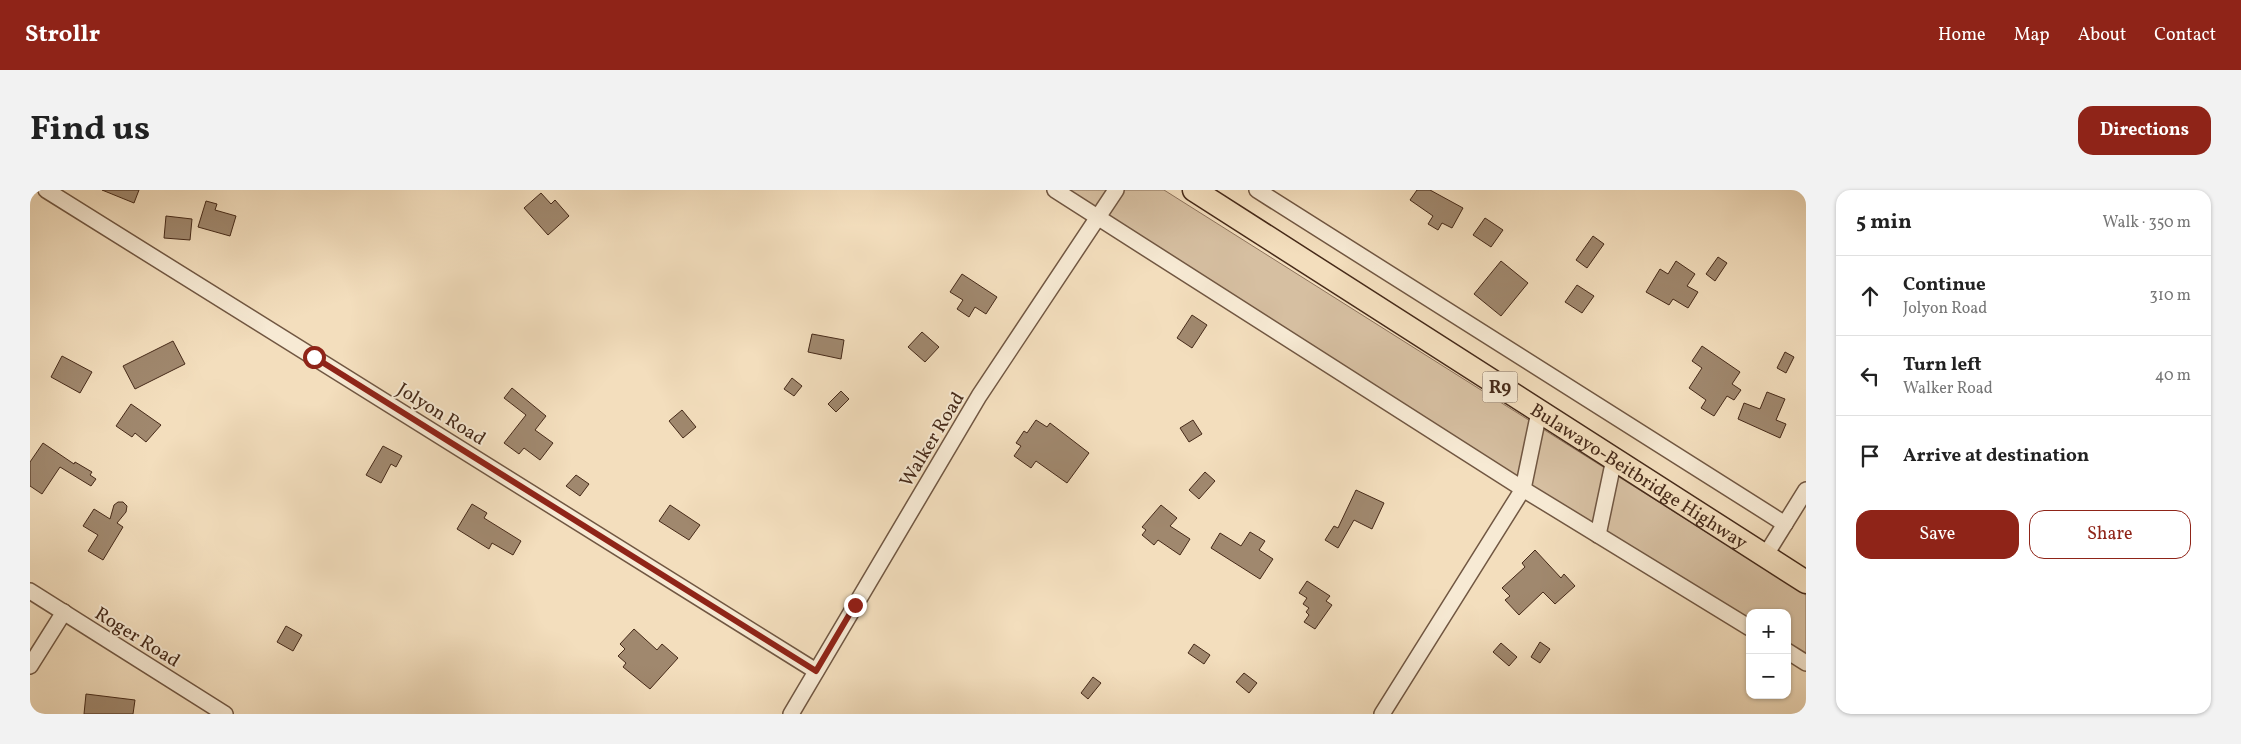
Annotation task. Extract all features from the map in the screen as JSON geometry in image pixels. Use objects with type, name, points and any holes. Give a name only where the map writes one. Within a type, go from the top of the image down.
[{"type":"highway","name":"Bulawayo-Beitbridge Highway","points":[[1194,190],[1806,582]]},
{"type":"street","name":"Jolyon Road","points":[[46,190],[816,671]]},
{"type":"street","points":[[1055,190],[1523,489],[1746,626]]},
{"type":"street","name":"Walker Road","points":[[790,714],[979,396],[1116,190]]},
{"type":"street","points":[[1257,190],[1785,524]]},
{"type":"street","points":[[1382,714],[1523,489],[1539,412]]},
{"type":"street","points":[[1598,535],[1614,459]]},
{"type":"street","points":[[1765,556],[1806,490]]},
{"type":"street","name":"Roger Road","points":[[30,591],[225,714]]},
{"type":"street","points":[[30,666],[64,612]]},
{"type":"street","points":[[1791,654],[1806,663]]},
{"type":"shaded area","points":[[1061,190],[1111,190],[1097,213]]},
{"type":"shaded area","points":[[1123,190],[1164,190],[1806,595],[1806,657],[1791,648],[1791,609],[1746,609],[1746,621],[1519,481],[1110,219],[1109,212]]},
{"type":"building","points":[[102,190],[139,190],[134,203]]},
{"type":"building","points":[[1417,190],[1430,190],[1463,208],[1452,228],[1442,223],[1438,230],[1428,224],[1433,216],[1410,200]]},
{"type":"building","points":[[541,193],[551,204],[555,200],[569,216],[548,235],[524,208]]},
{"type":"building","points":[[206,201],[217,204],[215,210],[236,216],[230,236],[198,227]]},
{"type":"building","points":[[166,216],[192,219],[190,240],[164,238]]},
{"type":"building","points":[[1485,218],[1503,230],[1491,247],[1473,235]]},
{"type":"building","points":[[1593,236],[1604,244],[1587,268],[1576,260]]},
{"type":"building","points":[[1718,257],[1727,263],[1715,281],[1706,274]]},
{"type":"building","points":[[1501,261],[1528,283],[1501,316],[1474,294]]},
{"type":"building","points":[[1676,261],[1695,274],[1687,286],[1698,292],[1688,308],[1673,299],[1669,305],[1646,292],[1660,269],[1668,274]]},
{"type":"building","points":[[962,274],[997,297],[986,314],[975,307],[969,317],[957,309],[963,300],[950,292]]},
{"type":"building","points":[[1577,285],[1594,296],[1582,313],[1565,302]]},
{"type":"building","points":[[1192,315],[1207,325],[1192,348],[1177,338]]},
{"type":"building","points":[[922,332],[939,347],[925,362],[908,347]]},
{"type":"building","points":[[812,334],[844,340],[841,359],[808,352]]},
{"type":"building","points":[[173,341],[185,364],[135,389],[123,366]]},
{"type":"building","points":[[1702,346],[1740,372],[1732,384],[1741,390],[1734,400],[1727,396],[1714,416],[1701,408],[1706,400],[1689,388],[1702,368],[1692,361]]},
{"type":"building","points":[[1785,352],[1794,357],[1786,373],[1777,368]]},
{"type":"building","points":[[62,356],[92,372],[80,393],[51,377]]},
{"type":"building","points":[[792,378],[802,386],[794,396],[784,389]]},
{"type":"building","points":[[512,388],[546,416],[535,430],[553,443],[540,460],[524,448],[519,454],[504,443],[526,415],[504,398]]},
{"type":"building","points":[[841,391],[849,399],[836,412],[828,404]]},
{"type":"building","points":[[1767,392],[1785,399],[1776,420],[1786,424],[1780,438],[1738,419],[1744,403],[1760,409]]},
{"type":"building","points":[[131,404],[161,425],[146,442],[135,433],[132,437],[116,426]]},
{"type":"building","points":[[682,410],[696,427],[683,438],[669,421]]},
{"type":"building","points":[[1036,420],[1047,427],[1050,423],[1089,453],[1067,483],[1036,461],[1031,468],[1014,456],[1021,446],[1016,443],[1024,431],[1027,433]]},
{"type":"building","points":[[1193,420],[1202,434],[1189,442],[1180,428]]},
{"type":"building","points":[[43,443],[74,464],[75,462],[92,472],[90,475],[96,479],[91,486],[60,467],[42,494],[30,486],[30,462]]},
{"type":"building","points":[[383,446],[402,456],[396,467],[391,464],[381,483],[366,475]]},
{"type":"building","points":[[1205,472],[1215,481],[1199,499],[1189,490]]},
{"type":"building","points":[[576,475],[589,484],[580,496],[566,486]]},
{"type":"building","points":[[1356,490],[1384,503],[1372,529],[1354,520],[1338,548],[1325,540],[1334,526],[1338,528]]},
{"type":"building","points":[[118,502],[123,502],[127,506],[126,512],[117,523],[123,527],[103,560],[88,551],[98,535],[83,526],[94,509],[110,519],[114,505]]},
{"type":"building","points":[[472,504],[487,513],[484,518],[521,541],[513,555],[492,543],[489,549],[457,529]]},
{"type":"building","points":[[670,505],[700,525],[689,540],[659,521]]},
{"type":"building","points":[[1161,505],[1177,518],[1170,526],[1190,539],[1180,555],[1158,540],[1154,545],[1142,535],[1146,530],[1142,527]]},
{"type":"building","points":[[1250,532],[1265,541],[1259,550],[1273,559],[1260,579],[1211,548],[1220,533],[1241,546]]},
{"type":"building","points":[[1535,550],[1561,578],[1564,574],[1575,586],[1555,604],[1543,592],[1519,615],[1505,600],[1510,596],[1502,588],[1525,567],[1522,563]]},
{"type":"building","points":[[1307,581],[1330,596],[1326,601],[1332,605],[1315,629],[1304,622],[1309,615],[1306,612],[1309,608],[1303,604],[1307,598],[1299,593]]},
{"type":"building","points":[[286,626],[302,635],[293,651],[277,642]]},
{"type":"building","points":[[634,629],[657,650],[662,644],[678,658],[650,689],[623,667],[626,663],[618,656],[625,649],[620,644]]},
{"type":"building","points":[[1540,642],[1550,649],[1540,663],[1531,657]]},
{"type":"building","points":[[1501,643],[1517,657],[1509,666],[1493,652]]},
{"type":"building","points":[[1194,644],[1210,655],[1204,664],[1188,653]]},
{"type":"building","points":[[1244,673],[1257,683],[1249,693],[1236,682]]},
{"type":"building","points":[[1093,677],[1101,683],[1088,699],[1081,693]]},
{"type":"building","points":[[86,694],[135,700],[133,714],[84,714]]},
{"type":"route","points":[[314,357],[816,671],[855,605]]}]
